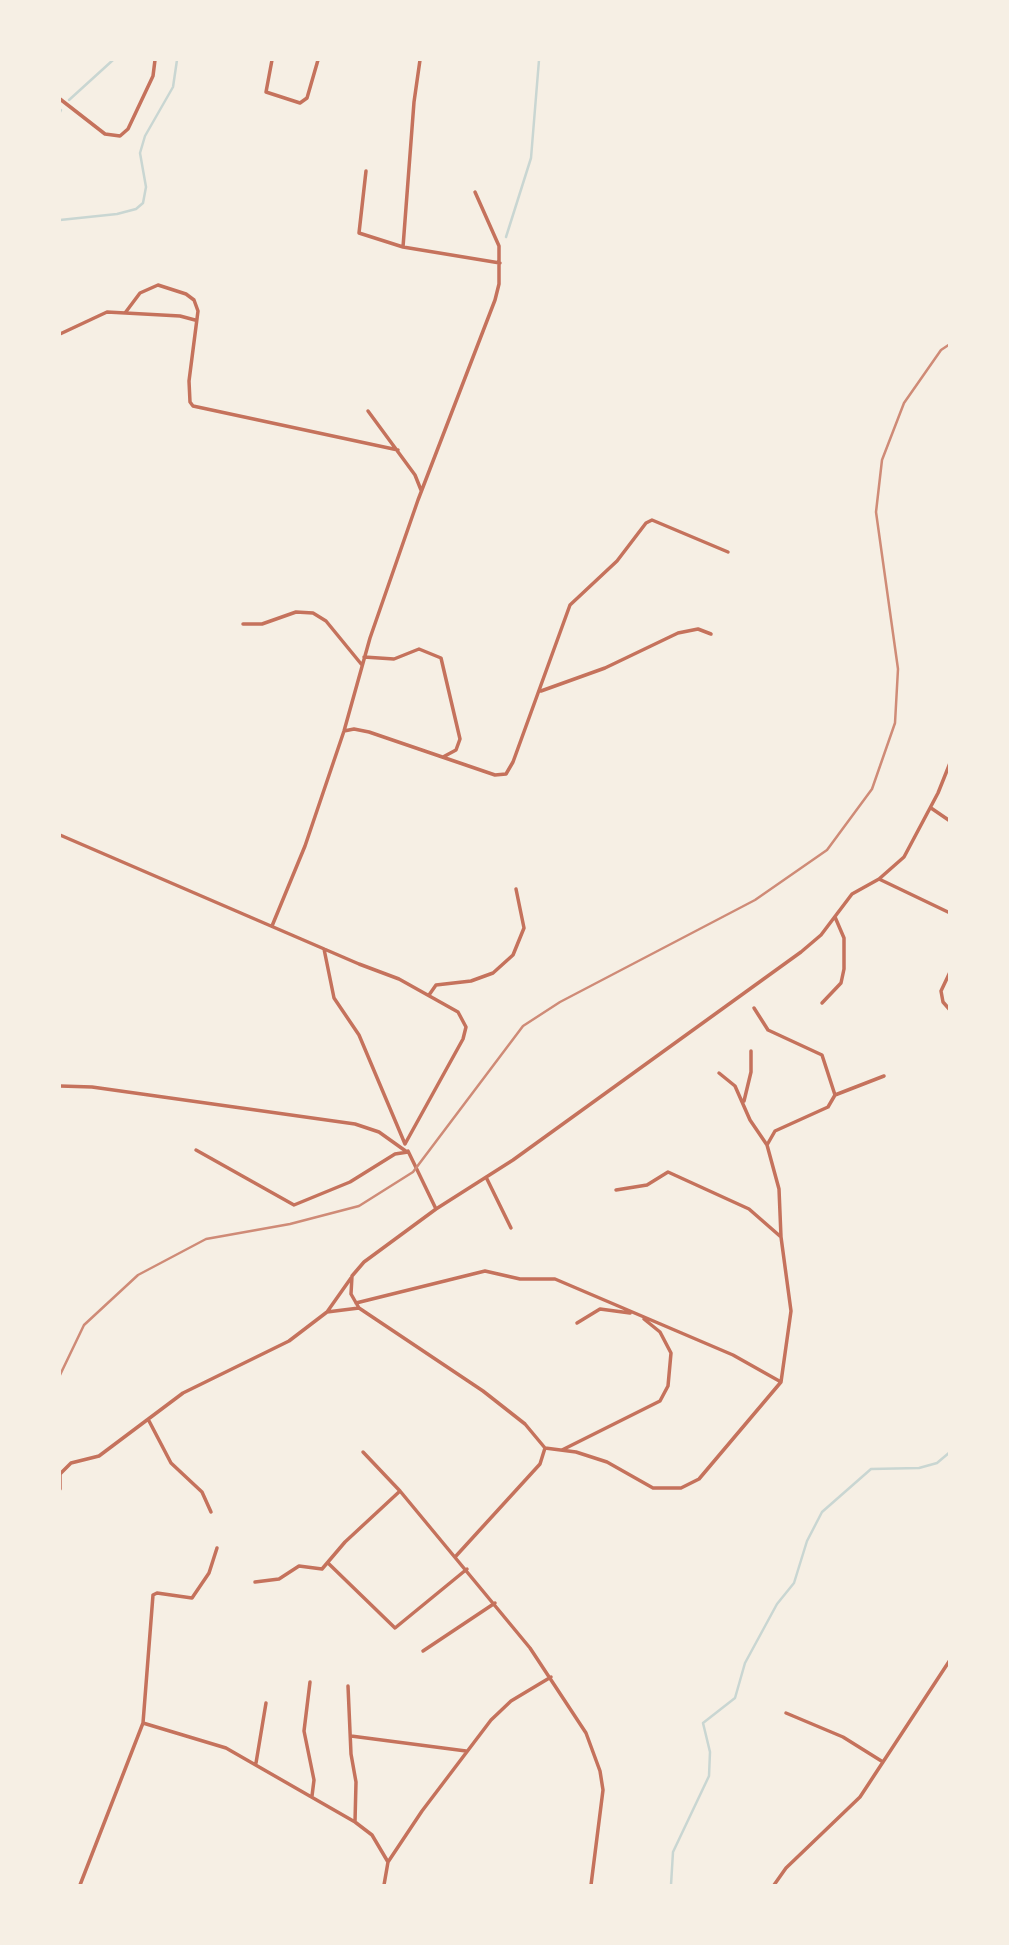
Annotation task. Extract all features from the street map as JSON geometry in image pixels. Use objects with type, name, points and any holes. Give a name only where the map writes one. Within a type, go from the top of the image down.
[{"type":"street","points":[[60,99],[105,134],[120,136],[128,129],[148,87],[155,60]]},
{"type":"street","points":[[272,60],[266,92],[300,103],[307,98],[318,60]]},
{"type":"street","points":[[403,247],[420,60]]},
{"type":"street","points":[[366,172],[359,233],[403,247],[500,263]]},
{"type":"street","points":[[272,926],[298,866],[344,731],[364,657],[422,492],[495,300],[500,263],[496,233],[475,192]]},
{"type":"street","points":[[125,313],[141,293],[153,286],[163,285],[194,300],[198,311],[189,381],[190,402],[193,407],[398,450]]},
{"type":"street","points":[[60,334],[98,315],[125,313],[180,316],[195,320]]},
{"type":"street","points":[[368,411],[415,475],[422,492]]},
{"type":"street","points":[[344,731],[354,729],[369,732],[495,775],[506,774],[540,692],[570,605],[617,561],[646,523],[652,520],[728,552]]},
{"type":"street","points":[[243,624],[262,624],[296,612],[313,613],[326,621],[362,666]]},
{"type":"street","points":[[540,692],[605,668],[678,633],[698,629],[711,634]]},
{"type":"street","points":[[364,657],[394,659],[419,649],[441,658],[460,739],[456,750],[443,757]]},
{"type":"street","points":[[60,1489],[64,1468],[99,1456],[183,1393],[281,1346],[327,1312],[364,1262],[801,952],[835,918],[852,894],[879,879],[904,857],[931,808],[949,764]]},
{"type":"street","points":[[931,808],[950,821]]},
{"type":"street","points":[[60,835],[399,979],[458,1012],[466,1027],[463,1039],[405,1144]]},
{"type":"street","points":[[879,879],[950,913]]},
{"type":"street","points":[[429,995],[436,985],[471,981],[493,973],[513,955],[524,929],[516,889]]},
{"type":"street","points":[[822,1003],[842,977],[844,938],[835,918]]},
{"type":"street","points":[[324,948],[334,998],[359,1035],[408,1152],[436,1209]]},
{"type":"street","points":[[950,972],[941,990],[943,1002],[950,1010]]},
{"type":"street","points":[[754,1008],[768,1030],[822,1055],[835,1095]]},
{"type":"street","points":[[743,1103],[751,1072],[751,1051]]},
{"type":"street","points":[[352,1276],[351,1294],[358,1305],[482,1391],[525,1424],[545,1448],[607,1462],[653,1488],[681,1488],[699,1479],[781,1382],[791,1311],[781,1237],[779,1189],[767,1144],[750,1121],[735,1086],[719,1073]]},
{"type":"street","points":[[767,1144],[775,1131],[828,1107],[835,1095],[884,1076]]},
{"type":"street","points":[[60,1087],[92,1087],[355,1124],[379,1132],[408,1152]]},
{"type":"street","points":[[196,1150],[294,1205],[349,1182],[395,1154],[408,1152]]},
{"type":"street","points":[[616,1190],[647,1185],[668,1172],[749,1209],[781,1237]]},
{"type":"street","points":[[486,1177],[511,1228]]},
{"type":"street","points":[[327,1312],[485,1271],[520,1279],[555,1279],[733,1355],[781,1382]]},
{"type":"street","points":[[561,1450],[660,1401],[668,1386],[672,1368],[667,1341],[660,1332],[636,1314],[600,1309],[577,1323]]},
{"type":"street","points":[[148,1419],[171,1463],[202,1492],[211,1512]]},
{"type":"street","points":[[456,1556],[540,1464],[545,1448]]},
{"type":"street","points":[[363,1452],[400,1491],[495,1604],[551,1677],[586,1733],[600,1771],[602,1813],[591,1885]]},
{"type":"street","points":[[255,1582],[279,1579],[299,1566],[322,1569],[400,1491]]},
{"type":"street","points":[[80,1885],[143,1723],[153,1595],[157,1593],[192,1598],[209,1573],[217,1548]]},
{"type":"street","points":[[328,1562],[394,1628],[467,1569]]},
{"type":"street","points":[[423,1650],[495,1604]]},
{"type":"street","points":[[774,1885],[786,1868],[860,1797],[950,1660]]},
{"type":"street","points":[[384,1885],[388,1861],[466,1751],[511,1701],[551,1677]]},
{"type":"street","points":[[310,1682],[304,1731],[314,1780],[312,1796]]},
{"type":"street","points":[[348,1686],[356,1782],[355,1822]]},
{"type":"street","points":[[256,1763],[266,1703]]},
{"type":"street","points":[[786,1713],[843,1737],[883,1762]]},
{"type":"street","points":[[143,1723],[215,1744],[256,1763],[355,1822],[372,1835],[388,1861]]},
{"type":"street","points":[[351,1737],[466,1751]]},
{"type":"waterway","points":[[69,100],[113,60]]},
{"type":"waterway","points":[[60,220],[117,214],[136,209],[143,203],[146,187],[140,153],[145,136],[173,87],[177,60]]},
{"type":"waterway","points":[[506,237],[531,158],[539,60]]},
{"type":"waterway","points":[[671,1885],[673,1852],[709,1776],[710,1752],[703,1723],[735,1698],[745,1663],[777,1604],[794,1583],[807,1541],[822,1512],[871,1469],[919,1468],[937,1463],[950,1452]]},
{"type":"railway","points":[[60,1375],[84,1325],[138,1275],[206,1239],[290,1224],[359,1206],[413,1172],[523,1026],[560,1002],[755,900],[827,850],[872,789],[895,723],[898,669],[876,512],[882,460],[904,403],[941,350],[950,344]]}]
